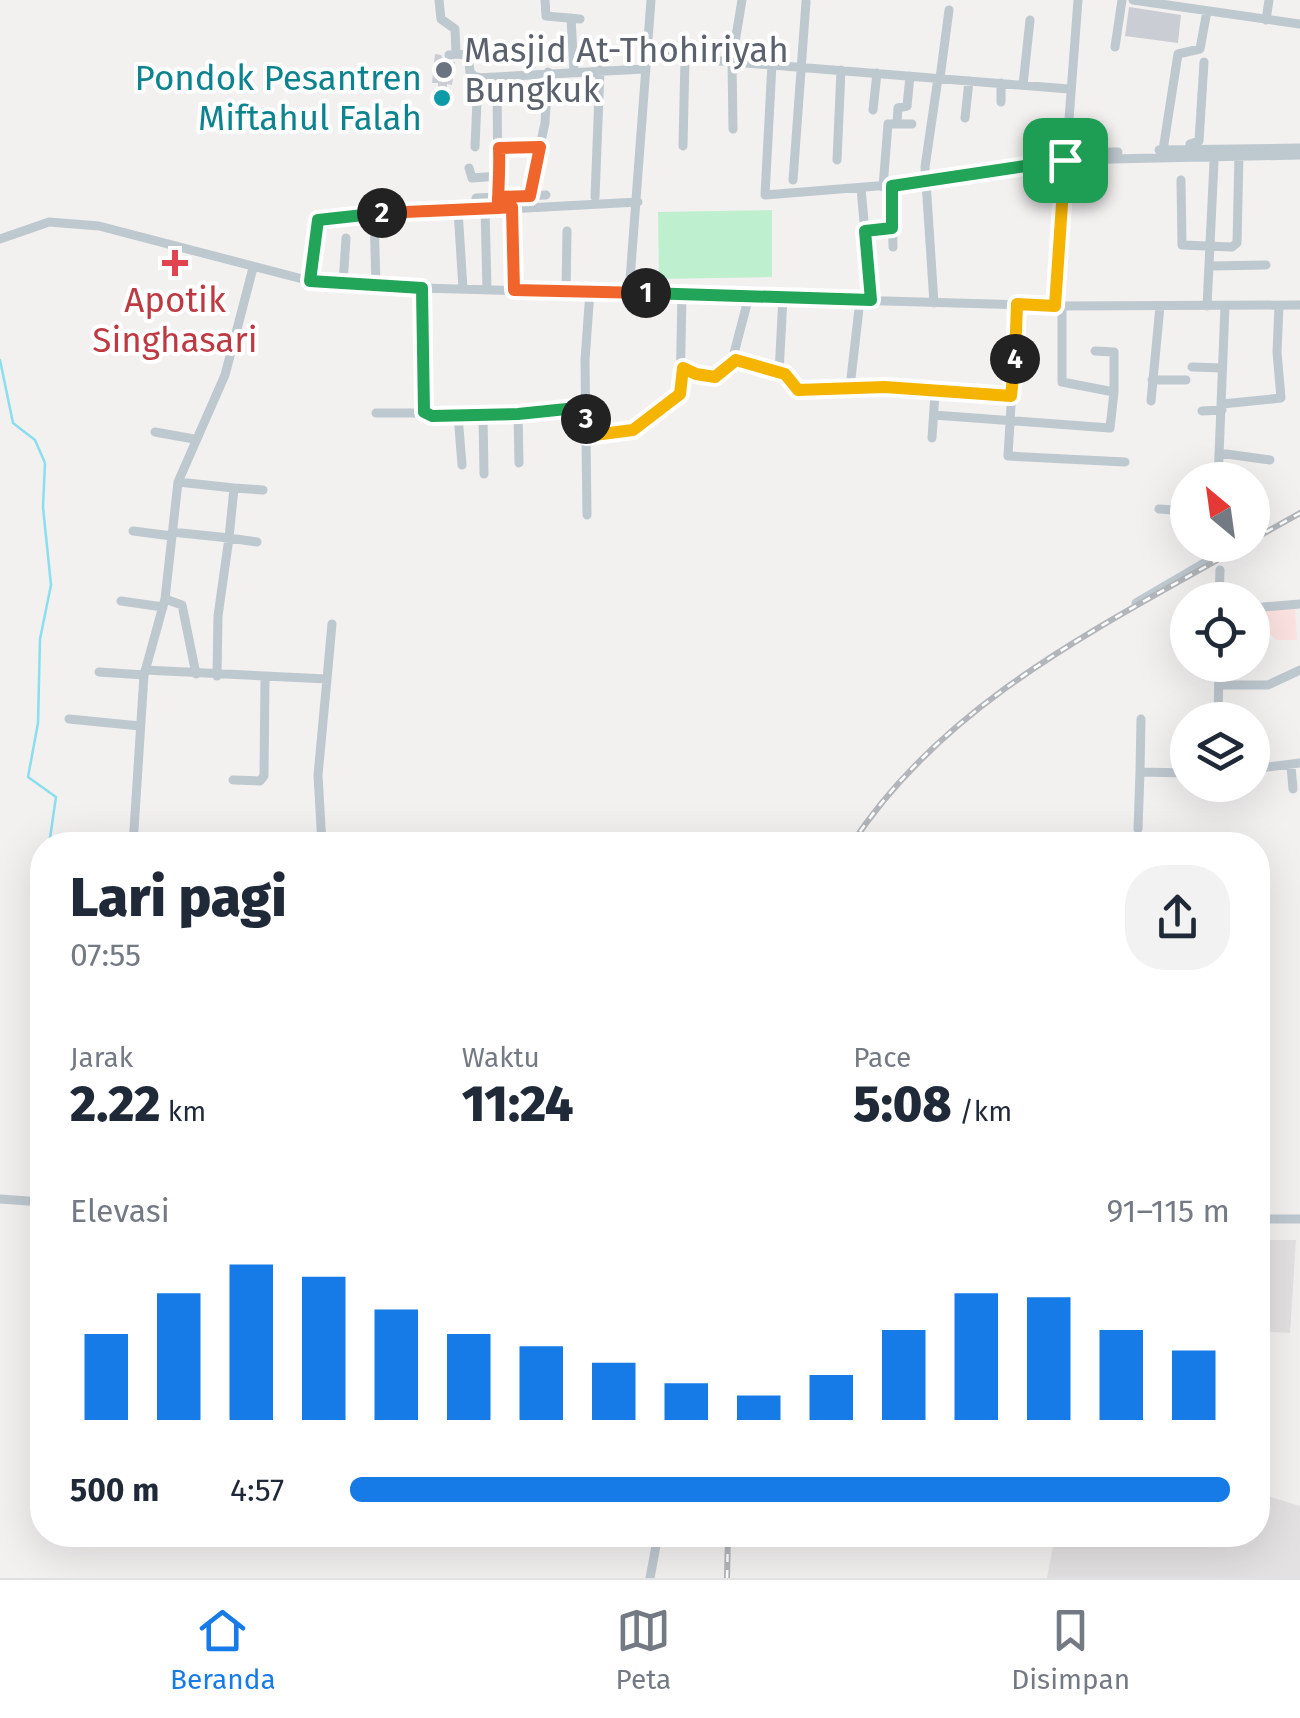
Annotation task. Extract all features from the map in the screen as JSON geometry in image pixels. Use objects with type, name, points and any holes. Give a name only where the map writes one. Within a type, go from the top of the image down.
[{"type":"street","points":[[439,0],[441,19],[455,28],[452,55],[468,56],[470,72],[478,78],[644,69]]},
{"type":"street","points":[[545,0],[546,16],[577,24],[574,71]]},
{"type":"street","points":[[630,293],[651,0]]},
{"type":"street","points":[[734,129],[732,60],[742,0]]},
{"type":"street","points":[[1078,0],[1069,89],[1059,306],[1062,382],[1114,392]]},
{"type":"street","points":[[1114,48],[1122,0]]},
{"type":"street","points":[[1133,0],[1300,24]]},
{"type":"street","points":[[1266,20],[1269,0]]},
{"type":"street","points":[[793,180],[806,2]]},
{"type":"street","points":[[934,303],[926,174],[950,10]]},
{"type":"street","points":[[1163,150],[1178,54],[1198,52],[1207,11]]},
{"type":"street","points":[[1022,85],[1030,20]]},
{"type":"street","points":[[646,55],[1069,89]]},
{"type":"street","points":[[683,146],[685,58]]},
{"type":"street","points":[[1188,153],[1199,141],[1204,62]]},
{"type":"street","points":[[772,64],[765,191],[861,188],[926,174],[1066,156],[1163,150],[1300,155]]},
{"type":"street","points":[[596,197],[600,70]]},
{"type":"street","points":[[838,160],[841,70]]},
{"type":"street","points":[[530,196],[548,72]]},
{"type":"street","points":[[873,110],[877,73]]},
{"type":"street","points":[[897,122],[898,108],[906,106],[910,76]]},
{"type":"street","points":[[498,77],[498,203]]},
{"type":"street","points":[[475,147],[478,78]]},
{"type":"street","points":[[965,118],[968,80]]},
{"type":"street","points":[[1000,102],[1001,83]]},
{"type":"street","points":[[893,247],[885,167],[888,124],[912,124]]},
{"type":"street","points":[[499,148],[540,147]]},
{"type":"street","points":[[1066,156],[1300,148]]},
{"type":"street","points":[[1181,180],[1182,244],[1232,247],[1237,243],[1239,154]]},
{"type":"street","points":[[1206,306],[1214,162]]},
{"type":"street","points":[[469,168],[472,178],[499,176]]},
{"type":"street","points":[[850,387],[866,300],[861,188]]},
{"type":"street","points":[[310,281],[318,220],[485,208],[546,195]]},
{"type":"street","points":[[476,198],[512,207],[638,198]]},
{"type":"street","points":[[512,207],[514,290]]},
{"type":"street","points":[[485,208],[487,290]]},
{"type":"street","points":[[458,210],[464,289]]},
{"type":"street","points":[[374,214],[376,286]]},
{"type":"street","points":[[0,239],[59,221],[128,230],[310,281],[376,286],[1059,306],[1300,305]]},
{"type":"street","points":[[865,231],[892,228]]},
{"type":"street","points":[[566,291],[567,231]]},
{"type":"street","points":[[342,284],[346,238]]},
{"type":"street","points":[[1211,266],[1266,265]]},
{"type":"street","points":[[135,832],[144,673],[164,603],[178,482],[224,375],[253,268]]},
{"type":"street","points":[[422,288],[424,412]]},
{"type":"street","points":[[586,516],[590,291]]},
{"type":"street","points":[[586,436],[633,430],[680,394],[682,294]]},
{"type":"street","points":[[683,368],[715,377],[732,361],[750,296]]},
{"type":"street","points":[[779,373],[783,297]]},
{"type":"street","points":[[1017,304],[1008,421],[1010,458],[1125,462]]},
{"type":"street","points":[[1151,400],[1160,306]]},
{"type":"street","points":[[1218,462],[1225,306]]},
{"type":"street","points":[[1202,411],[1280,398],[1279,306]]},
{"type":"street","points":[[934,415],[1107,428],[1112,424],[1114,352],[1094,351]]},
{"type":"street","points":[[732,361],[744,360],[789,377],[798,390],[850,387],[1011,396]]},
{"type":"street","points":[[1192,367],[1222,368]]},
{"type":"street","points":[[1152,380],[1186,380]]},
{"type":"street","points":[[932,438],[935,394]]},
{"type":"street","points":[[376,412],[482,415],[586,407]]},
{"type":"street","points":[[518,414],[519,462]]},
{"type":"street","points":[[458,415],[462,466]]},
{"type":"street","points":[[482,415],[484,474]]},
{"type":"street","points":[[155,432],[194,438]]},
{"type":"street","points":[[1218,453],[1270,460]]},
{"type":"street","points":[[178,482],[263,490]]},
{"type":"street","points":[[217,676],[218,616],[234,488]]},
{"type":"street","points":[[1158,508],[1170,509]]},
{"type":"street","points":[[133,531],[257,542]]},
{"type":"street","points":[[1136,603],[1206,562]]},
{"type":"street","points":[[1220,570],[1220,582]]},
{"type":"street","points":[[122,601],[182,605],[196,674]]},
{"type":"street","points":[[1270,606],[1300,604]]},
{"type":"street","points":[[321,832],[318,775],[332,624]]},
{"type":"street","points":[[1219,702],[1219,685],[1268,686],[1300,670]]},
{"type":"street","points":[[99,672],[327,678]]},
{"type":"street","points":[[232,780],[260,780],[264,776],[265,679]]},
{"type":"street","points":[[70,719],[140,726]]},
{"type":"street","points":[[1138,829],[1141,720]]},
{"type":"street","points":[[1270,768],[1296,764],[1293,789]]},
{"type":"street","points":[[1140,772],[1170,773]]},
{"type":"street","points":[[0,1199],[30,1201]]},
{"type":"street","points":[[1270,1219],[1300,1219]]},
{"type":"street","points":[[650,1578],[656,1547]]},
{"type":"shaded area","points":[[1295,607],[1297,640],[1277,640],[1270,634],[1270,609]]},
{"type":"shaded area","points":[[1270,1240],[1296,1240],[1290,1333],[1270,1332]]},
{"type":"shaded area","points":[[1270,1497],[1300,1506],[1300,1578],[1047,1578],[1053,1547],[1270,1547]]},
{"type":"green space","points":[[772,210],[772,277],[659,279],[658,212]]},
{"type":"building","points":[[1129,7],[1181,15],[1178,43],[1125,36]]},
{"type":"building","name":"Masjid At-Thohiriyah Bungkuk","points":[[435,54],[445,62],[455,62],[452,85],[447,84],[447,108],[437,108],[438,83],[432,83]]},
{"type":"waterway","points":[[0,360],[13,423],[35,440],[45,463],[43,507],[51,585],[40,639],[38,723],[28,777],[56,797],[51,832]]},
{"type":"railway","points":[[1270,530],[1300,513]]},
{"type":"railway","points":[[861,832],[931,749],[978,709],[1081,638],[1214,562]]},
{"type":"railway","points":[[727,1578],[728,1547]]},
{"type":"place","name":"Masjid At-Thohiriyah Bungkuk","points":[[444,70]]},
{"type":"place","name":"Pondok Pesantren Miftahul Falah","points":[[442,98]]},
{"type":"place","name":"Apotik Singhasari","points":[[175,263]]},
{"type":"route","points":[[1065,160],[892,186],[892,228],[865,231],[871,300],[514,290],[512,207],[498,208],[498,206],[498,201],[498,197],[498,182],[499,179],[499,148],[540,147],[530,196],[498,197],[498,208],[318,220],[310,281],[422,288],[422,410],[432,416],[518,414],[586,407],[586,436],[618,434],[647,423],[678,397],[683,368],[703,377],[715,377],[736,360],[785,374],[798,390],[856,386],[1011,396],[1017,304],[1055,306],[1065,160]]}]
